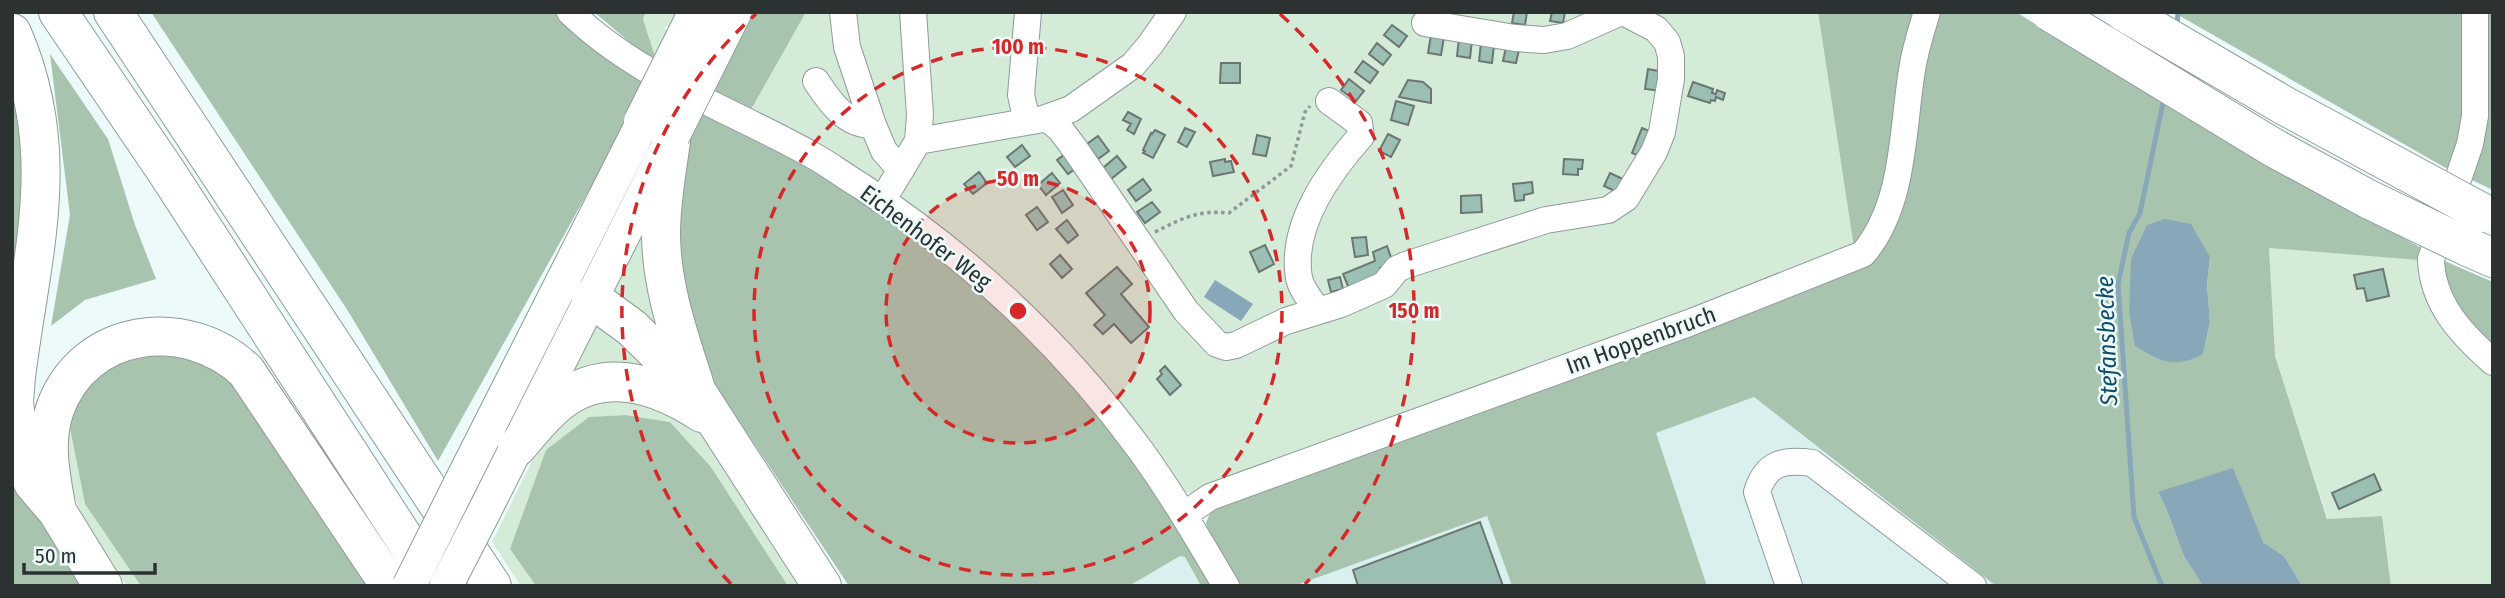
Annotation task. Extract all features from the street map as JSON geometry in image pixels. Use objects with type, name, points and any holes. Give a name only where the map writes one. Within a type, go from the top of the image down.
[{"type":"highway","points":[[58,12],[166,171],[435,586]]},
{"type":"highway","points":[[113,12],[492,586]]},
{"type":"highway","points":[[2050,12],[2274,148],[2370,200],[2484,234]]},
{"type":"highway","points":[[2124,12],[2345,140],[2484,234]]},
{"type":"highway","points":[[12,33],[21,53],[36,110],[42,163],[40,221],[16,377],[15,413],[18,437],[33,483],[57,511],[103,586]]},
{"type":"highway","points":[[699,34],[662,133],[661,217],[663,269],[671,307],[706,407]]},
{"type":"highway","points":[[574,295],[632,328],[706,407],[822,586]]},
{"type":"highway","points":[[57,511],[49,468],[49,436],[55,409],[71,380],[101,352],[127,340],[155,336],[183,337],[210,345],[234,359],[246,371],[390,586]]},
{"type":"highway","points":[[517,447],[539,420],[563,399],[592,385],[622,380],[648,385],[706,407]]},
{"type":"main road","points":[[699,34],[735,12]]},
{"type":"main road","points":[[409,586],[463,478],[574,295],[662,133]]},
{"type":"main road","points":[[446,586],[517,447],[574,295]]},
{"type":"street","name":"Eichenhofer Weg","points":[[570,12],[582,24],[645,69],[813,155],[932,236],[1023,313],[1094,392],[1141,451],[1184,515],[1226,586]]},
{"type":"street","points":[[843,12],[847,47],[873,125],[884,151],[901,170]]},
{"type":"street","points":[[882,201],[918,141],[920,115],[913,12]]},
{"type":"street","points":[[1028,12],[1021,95],[1037,119],[1068,139],[1186,311],[1212,338],[1226,347],[1252,339],[1286,321],[1341,304],[1384,285],[1397,269],[1406,265],[1546,220],[1608,211],[1626,198],[1654,152],[1662,132],[1671,79],[1671,56],[1667,42],[1656,29],[1622,12],[1567,36],[1544,40],[1515,38],[1426,23]]},
{"type":"street","points":[[918,141],[1037,119],[1070,109],[1133,65],[1173,12]]},
{"type":"street","points":[[2475,12],[2475,116],[2470,144],[2431,259],[2431,277],[2453,322],[2493,362]]},
{"type":"street","name":"Im Hoppenbruch","points":[[1184,515],[1210,497],[1689,323],[1863,254],[1875,240],[1895,185],[1913,66],[1925,15]]},
{"type":"street","points":[[816,81],[833,107],[842,114],[864,125],[873,125]]},
{"type":"street","points":[[1318,312],[1299,279],[1300,247],[1305,226],[1318,193],[1343,156],[1361,136],[1359,123],[1322,101]]},
{"type":"street","points":[[1789,586],[1757,492],[1761,477],[1775,466],[1792,460],[1811,463],[1973,586]]},
{"type":"path","points":[[1138,241],[1182,219],[1206,211],[1229,213],[1248,200],[1291,166],[1305,112],[1322,101]]},
{"type":"shaded area","points":[[1754,397],[1996,586],[1707,586],[1656,433]]},
{"type":"shaded area","points":[[1487,516],[1512,586],[1294,586]]},
{"type":"shaded area","points":[[1180,556],[1185,557],[1201,586],[1129,586]]},
{"type":"green space","points":[[151,12],[563,12],[650,81],[438,461],[348,311]]},
{"type":"green space","points":[[594,12],[646,12],[643,19],[658,66]]},
{"type":"green space","points":[[646,12],[686,12],[677,33],[666,26],[664,29],[673,33],[658,66],[643,19]]},
{"type":"green space","points":[[749,12],[806,12],[749,113],[709,93]]},
{"type":"green space","points":[[806,12],[1818,12],[1854,248],[1195,494],[1182,491],[749,113]]},
{"type":"green space","points":[[1818,12],[2016,12],[2163,103],[2423,249],[2420,260],[2269,248],[2275,356],[2327,519],[2382,516],[2391,586],[2302,586],[2284,556],[2263,542],[2158,492],[2184,556],[2202,586],[1996,586],[1754,397],[1656,433],[1707,586],[1512,586],[1487,516],[1294,586],[1241,586],[1207,529],[1206,523],[1212,508],[1854,248]],"holes":[[[2210,257],[2207,285],[2210,322],[2203,354],[2129,312],[2131,287]]]},
{"type":"green space","points":[[2173,12],[2493,12],[2493,190],[2444,167]]},
{"type":"green space","points":[[12,49],[36,165],[12,343]]},
{"type":"green space","points":[[50,54],[108,139],[135,225],[156,279],[85,300],[51,326],[70,215]]},
{"type":"green space","points":[[701,109],[855,191],[1017,320],[1138,460],[1215,586],[1201,586],[1185,557],[1180,556],[1129,586],[849,586],[714,383],[695,347],[686,312],[675,204],[684,157]]},
{"type":"green space","points":[[649,208],[667,333],[604,298]]},
{"type":"green space","points":[[2269,247],[2418,259],[2465,341],[2493,375],[2493,586],[2391,586],[2382,516],[2328,519],[2274,355]]},
{"type":"green space","points":[[2440,259],[2493,282],[2493,358],[2440,280]]},
{"type":"green space","points":[[598,311],[670,377],[566,387]]},
{"type":"green space","points":[[143,353],[193,354],[238,384],[375,586],[141,586],[85,504],[69,423],[76,406],[93,380],[117,361]]},
{"type":"green space","points":[[649,393],[710,439],[804,586],[788,586],[711,467],[670,422],[625,415],[589,417],[510,549],[536,586],[521,586],[492,542],[541,443],[588,399]]},
{"type":"green space","points":[[625,415],[670,422],[711,467],[788,586],[536,586],[510,549],[546,450],[589,417]]},
{"type":"green space","points":[[69,423],[85,504],[141,586],[127,586],[81,511],[69,478]]},
{"type":"green space","points":[[12,441],[85,586],[12,586]]},
{"type":"water","points":[[2165,219],[2191,224],[2210,257],[2207,285],[2210,322],[2203,354],[2176,362],[2161,360],[2135,346],[2129,312],[2131,259],[2147,225]]},
{"type":"water","points":[[1215,280],[1253,304],[1241,321],[1204,297]]},
{"type":"water","points":[[2233,468],[2263,542],[2284,556],[2302,586],[2202,586],[2186,560],[2158,492]]},
{"type":"building","points":[[1514,12],[1527,12],[1525,25],[1512,23]]},
{"type":"building","points":[[1552,12],[1565,12],[1563,23],[1550,21]]},
{"type":"building","points":[[1392,25],[1407,36],[1399,47],[1384,35]]},
{"type":"building","points":[[1431,35],[1444,37],[1441,55],[1428,53]]},
{"type":"building","points":[[1459,38],[1472,40],[1470,58],[1457,56]]},
{"type":"building","points":[[1377,43],[1391,55],[1383,65],[1369,54]]},
{"type":"building","points":[[1481,43],[1494,45],[1492,63],[1479,61]]},
{"type":"building","points":[[1507,43],[1520,45],[1516,63],[1503,61]]},
{"type":"building","points":[[1363,61],[1378,72],[1370,83],[1355,72]]},
{"type":"building","points":[[1221,63],[1240,63],[1240,83],[1220,83]]},
{"type":"building","points":[[1648,69],[1664,72],[1661,91],[1645,89]]},
{"type":"building","points":[[1349,79],[1364,91],[1356,101],[1341,90]]},
{"type":"building","points":[[1408,80],[1423,82],[1431,89],[1431,103],[1399,97]]},
{"type":"building","points":[[1693,82],[1713,89],[1712,93],[1716,94],[1717,90],[1725,93],[1723,100],[1716,97],[1715,101],[1711,100],[1710,103],[1688,96]]},
{"type":"building","points":[[1396,101],[1414,106],[1408,125],[1391,120]]},
{"type":"building","points":[[1128,112],[1141,119],[1134,134],[1127,130],[1131,124],[1123,120]]},
{"type":"building","points":[[1185,128],[1195,132],[1187,147],[1178,142]]},
{"type":"building","points":[[1642,128],[1654,133],[1644,158],[1632,153]]},
{"type":"building","points":[[1155,130],[1165,135],[1153,158],[1143,153],[1143,150]]},
{"type":"building","points":[[1388,134],[1400,140],[1391,157],[1379,151]]},
{"type":"building","points":[[1257,135],[1270,138],[1266,156],[1253,154]]},
{"type":"building","points":[[1098,136],[1109,151],[1098,159],[1087,144]]},
{"type":"building","points":[[1022,145],[1030,156],[1015,167],[1007,157]]},
{"type":"building","points":[[1068,152],[1079,166],[1068,174],[1057,160]]},
{"type":"building","points":[[1117,156],[1126,167],[1111,179],[1103,168]]},
{"type":"building","points":[[1225,159],[1225,162],[1231,161],[1234,172],[1213,176],[1210,162]]},
{"type":"building","points":[[1564,159],[1583,160],[1578,175],[1563,174]]},
{"type":"building","points":[[979,172],[987,183],[973,194],[964,184]]},
{"type":"building","points":[[1052,173],[1060,183],[1046,195],[1038,185]]},
{"type":"building","points":[[1610,173],[1625,180],[1619,193],[1604,186]]},
{"type":"building","points":[[1143,179],[1151,190],[1136,201],[1128,190]]},
{"type":"building","points":[[1532,182],[1533,193],[1524,195],[1524,200],[1515,201],[1513,184]]},
{"type":"building","points":[[1063,190],[1073,205],[1062,213],[1052,197]]},
{"type":"building","points":[[1481,195],[1482,212],[1461,213],[1461,196]]},
{"type":"building","points":[[1152,202],[1160,212],[1145,223],[1137,212]]},
{"type":"building","points":[[1037,207],[1048,222],[1037,230],[1026,215]]},
{"type":"building","points":[[1067,220],[1078,235],[1068,243],[1056,229]]},
{"type":"building","points":[[1366,237],[1368,255],[1355,257],[1352,238]]},
{"type":"building","points":[[1265,245],[1274,264],[1259,272],[1250,252]]},
{"type":"building","points":[[1387,246],[1393,263],[1380,268],[1381,273],[1350,291],[1343,274],[1375,261],[1373,252]]},
{"type":"building","points":[[1060,255],[1072,269],[1062,278],[1050,264]]},
{"type":"building","points":[[1117,267],[1132,284],[1121,294],[1149,327],[1131,343],[1114,324],[1103,334],[1094,325],[1105,315],[1086,293]]},
{"type":"building","points":[[2383,269],[2389,296],[2367,301],[2364,288],[2357,289],[2354,275]]},
{"type":"building","points":[[1340,277],[1343,289],[1331,292],[1328,280]]},
{"type":"building","points":[[1165,366],[1181,385],[1170,395],[1157,379]]},
{"type":"building","points":[[2374,474],[2381,490],[2339,509],[2332,493]]},
{"type":"building","points":[[1480,522],[1503,586],[1358,586],[1353,570]]},
{"type":"waterway","name":"Stefansbecke","points":[[2177,27],[2178,12]]},
{"type":"waterway","name":"Stefansbecke","points":[[2162,586],[2134,517],[2118,284],[2129,233],[2140,213],[2164,98]]}]
